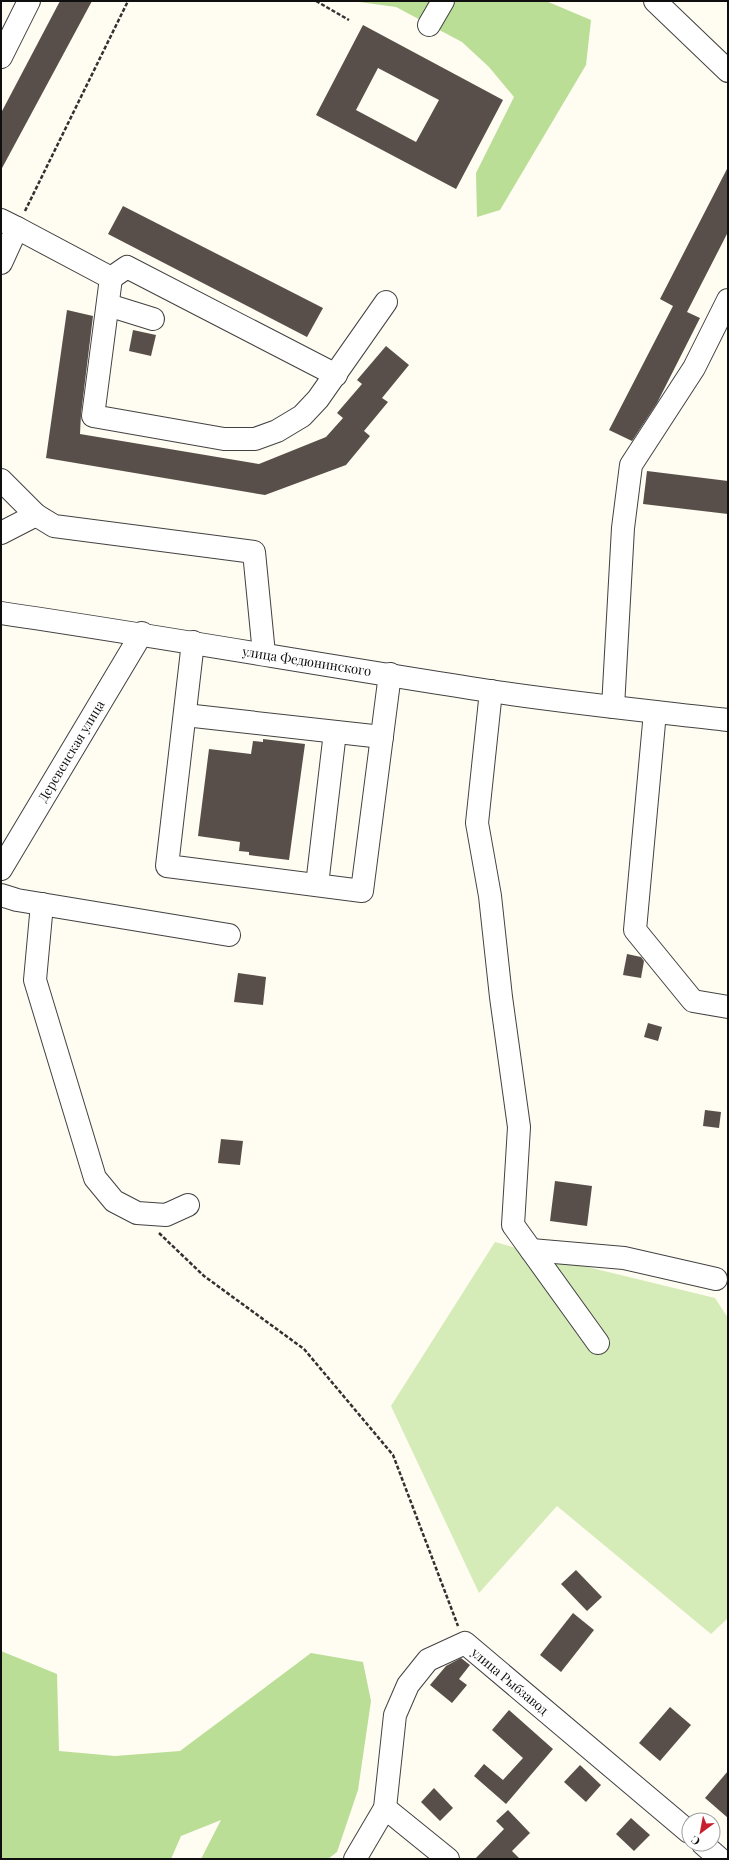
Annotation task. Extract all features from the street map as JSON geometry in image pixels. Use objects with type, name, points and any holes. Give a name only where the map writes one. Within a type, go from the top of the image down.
[{"type":"street","points":[[1,57],[8,26],[29,1]]},
{"type":"street","points":[[429,25],[443,1]]},
{"type":"street","points":[[655,1],[728,71]]},
{"type":"street","points":[[1,263],[9,224],[111,278]]},
{"type":"street","points":[[336,375],[127,267],[111,278],[93,416],[224,439],[255,439],[277,431],[302,416],[318,399],[336,375],[386,302]]},
{"type":"street","points":[[613,707],[623,528],[631,465],[694,368],[728,300]]},
{"type":"street","points":[[108,305],[153,319]]},
{"type":"street","points":[[1,480],[36,515],[54,526],[254,552],[264,654]]},
{"type":"street","points":[[1,533],[36,515]]},
{"type":"street","name":"улица Федюнинского","points":[[1,613],[142,633],[491,691],[728,720]]},
{"type":"street","name":"Деревенская улица","points":[[1,870],[142,633]]},
{"type":"street","points":[[194,642],[167,866],[362,891],[390,674]]},
{"type":"street","points":[[491,691],[477,823],[490,896],[501,997],[519,1127],[513,1226],[598,1343]]},
{"type":"street","points":[[655,712],[635,930],[693,1001],[728,1007]]},
{"type":"street","points":[[185,714],[382,737]]},
{"type":"street","points":[[317,885],[335,732]]},
{"type":"street","points":[[1,895],[17,900],[229,935]]},
{"type":"street","points":[[42,904],[35,980],[95,1178],[114,1201],[137,1213],[166,1215],[188,1205]]},
{"type":"street","points":[[531,1250],[624,1258],[716,1278]]},
{"type":"street","name":"улица Рыбзавод","points":[[355,1859],[385,1808],[394,1715],[408,1685],[428,1660],[465,1643],[681,1825]]},
{"type":"street","points":[[385,1808],[448,1859]]},
{"type":"street","points":[[712,1852],[720,1859]]},
{"type":"path","points":[[9,224],[128,1]]},
{"type":"path","points":[[316,1],[349,20]]},
{"type":"path","points":[[137,1213],[204,1276],[304,1349],[393,1456],[465,1643]]},
{"type":"green space","points":[[352,1],[546,1],[591,20],[586,65],[500,210],[477,217],[476,173],[514,97],[489,67],[462,42],[396,7]]},
{"type":"green space","points":[[495,1242],[563,1261],[715,1298],[728,1318],[728,1618],[711,1634],[557,1506],[479,1593],[391,1406]]},
{"type":"green space","points":[[1,1651],[57,1674],[59,1751],[115,1756],[180,1751],[311,1653],[363,1662],[371,1701],[358,1790],[337,1852],[328,1859],[201,1859],[221,1820],[181,1836],[171,1859],[1,1859]]},
{"type":"building","points":[[60,1],[92,1],[1,170],[1,113]]},
{"type":"building","points":[[363,25],[503,100],[456,189],[316,115]],"holes":[[[378,68],[439,100],[416,142],[356,110]]]},
{"type":"building","points":[[728,167],[728,232],[687,312],[700,318],[657,403],[632,441],[609,430],[673,306],[660,299]]},
{"type":"building","points":[[123,206],[323,308],[307,337],[108,234]]},
{"type":"building","points":[[67,310],[93,316],[80,434],[259,464],[326,437],[343,418],[337,413],[362,384],[357,380],[386,346],[409,365],[382,398],[388,402],[364,431],[370,436],[346,465],[265,495],[46,458]]},
{"type":"building","points":[[133,330],[156,335],[151,356],[129,351]]},
{"type":"building","points":[[647,471],[728,481],[728,514],[643,504]]},
{"type":"building","points":[[263,739],[305,744],[289,860],[249,855],[249,852],[239,851],[240,842],[198,836],[209,749],[251,754],[253,741],[263,742]]},
{"type":"building","points":[[627,954],[641,957],[644,961],[641,978],[623,975]]},
{"type":"building","points":[[238,973],[266,977],[263,1005],[234,1002]]},
{"type":"building","points":[[648,1023],[662,1027],[658,1041],[644,1037]]},
{"type":"building","points":[[705,1110],[721,1112],[719,1128],[703,1126]]},
{"type":"building","points":[[221,1139],[243,1141],[240,1165],[218,1163]]},
{"type":"building","points":[[555,1181],[592,1186],[587,1226],[550,1221]]},
{"type":"building","points":[[576,1570],[602,1597],[587,1611],[561,1584]]},
{"type":"building","points":[[573,1613],[594,1630],[561,1672],[540,1655]]},
{"type":"building","points":[[461,1658],[470,1665],[459,1679],[467,1685],[452,1703],[430,1685],[446,1666]]},
{"type":"building","points":[[670,1707],[691,1725],[660,1761],[639,1743]]},
{"type":"building","points":[[509,1710],[553,1749],[506,1804],[474,1776],[484,1764],[503,1780],[523,1758],[492,1730]]},
{"type":"building","points":[[580,1765],[601,1785],[586,1802],[564,1782]]},
{"type":"building","points":[[728,1771],[728,1818],[705,1798]]},
{"type":"building","points":[[434,1788],[453,1808],[440,1821],[421,1802]]},
{"type":"building","points":[[508,1810],[530,1833],[512,1851],[520,1859],[475,1859],[504,1829],[496,1821]]},
{"type":"building","points":[[631,1818],[650,1835],[634,1851],[616,1834]]}]
